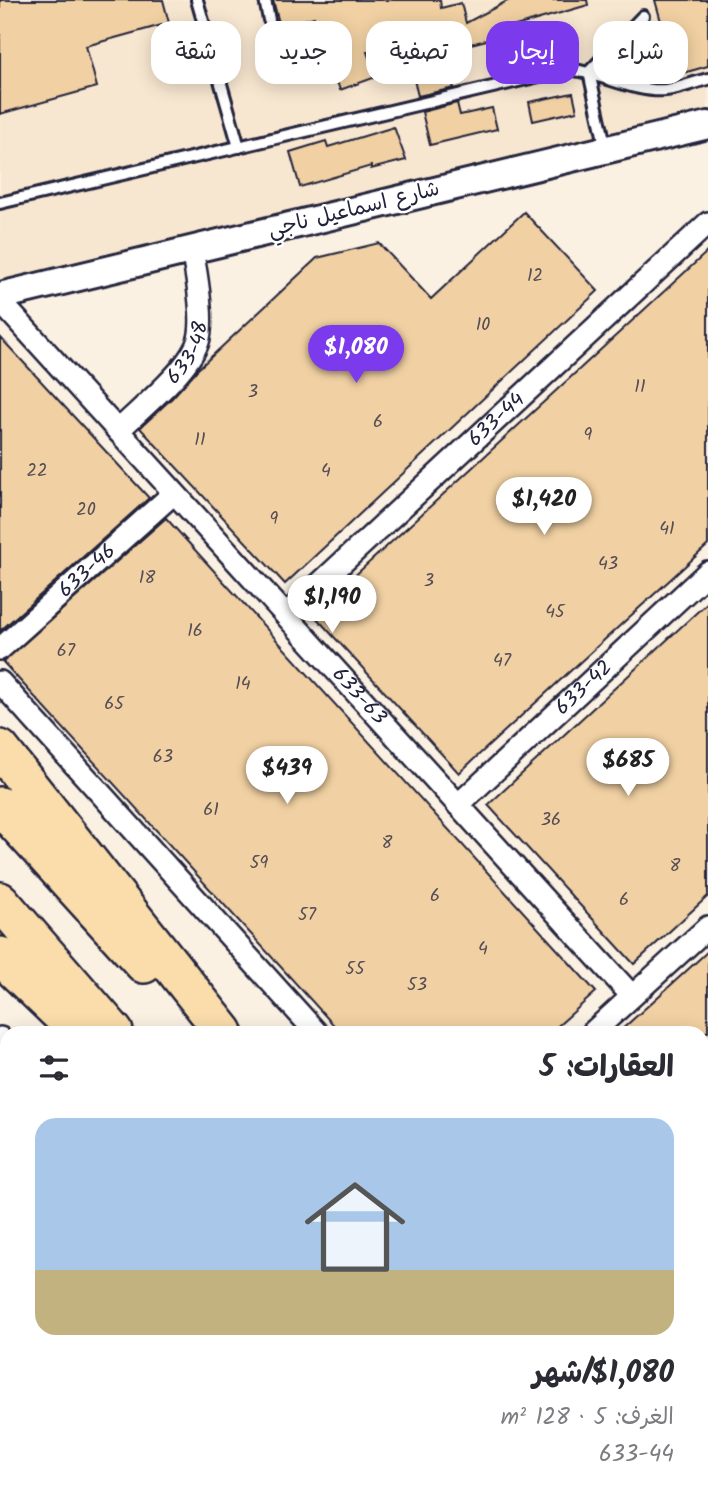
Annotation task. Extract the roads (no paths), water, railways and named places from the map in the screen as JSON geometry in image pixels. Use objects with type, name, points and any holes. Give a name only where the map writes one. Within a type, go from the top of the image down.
[{"type":"highway","points":[[0,749],[219,1026]]},
{"type":"highway","points":[[0,806],[204,1026]]},
{"type":"highway","points":[[0,901],[109,1026]]},
{"type":"highway","points":[[0,956],[73,1026]]},
{"type":"street","name":"شارع اسماعيل ناجي","points":[[0,299],[708,125]]},
{"type":"street","name":"633-44","points":[[286,615],[708,223]]},
{"type":"street","name":"633-48","points":[[118,431],[186,363],[199,340],[199,293],[192,250]]},
{"type":"street","name":"633-63","points":[[0,299],[632,996]]},
{"type":"street","name":"633-46","points":[[0,649],[174,493]]},
{"type":"street","name":"633-42","points":[[458,805],[708,572]]},
{"type":"street","points":[[0,682],[311,1026]]},
{"type":"street","points":[[600,1026],[708,927]]},
{"type":"lane","points":[[197,0],[239,147]]},
{"type":"lane","points":[[265,0],[269,20]]},
{"type":"lane","points":[[589,72],[643,16]]},
{"type":"lane","points":[[0,203],[569,69],[665,90],[708,79]]},
{"type":"lane","points":[[589,72],[606,149]]}]
